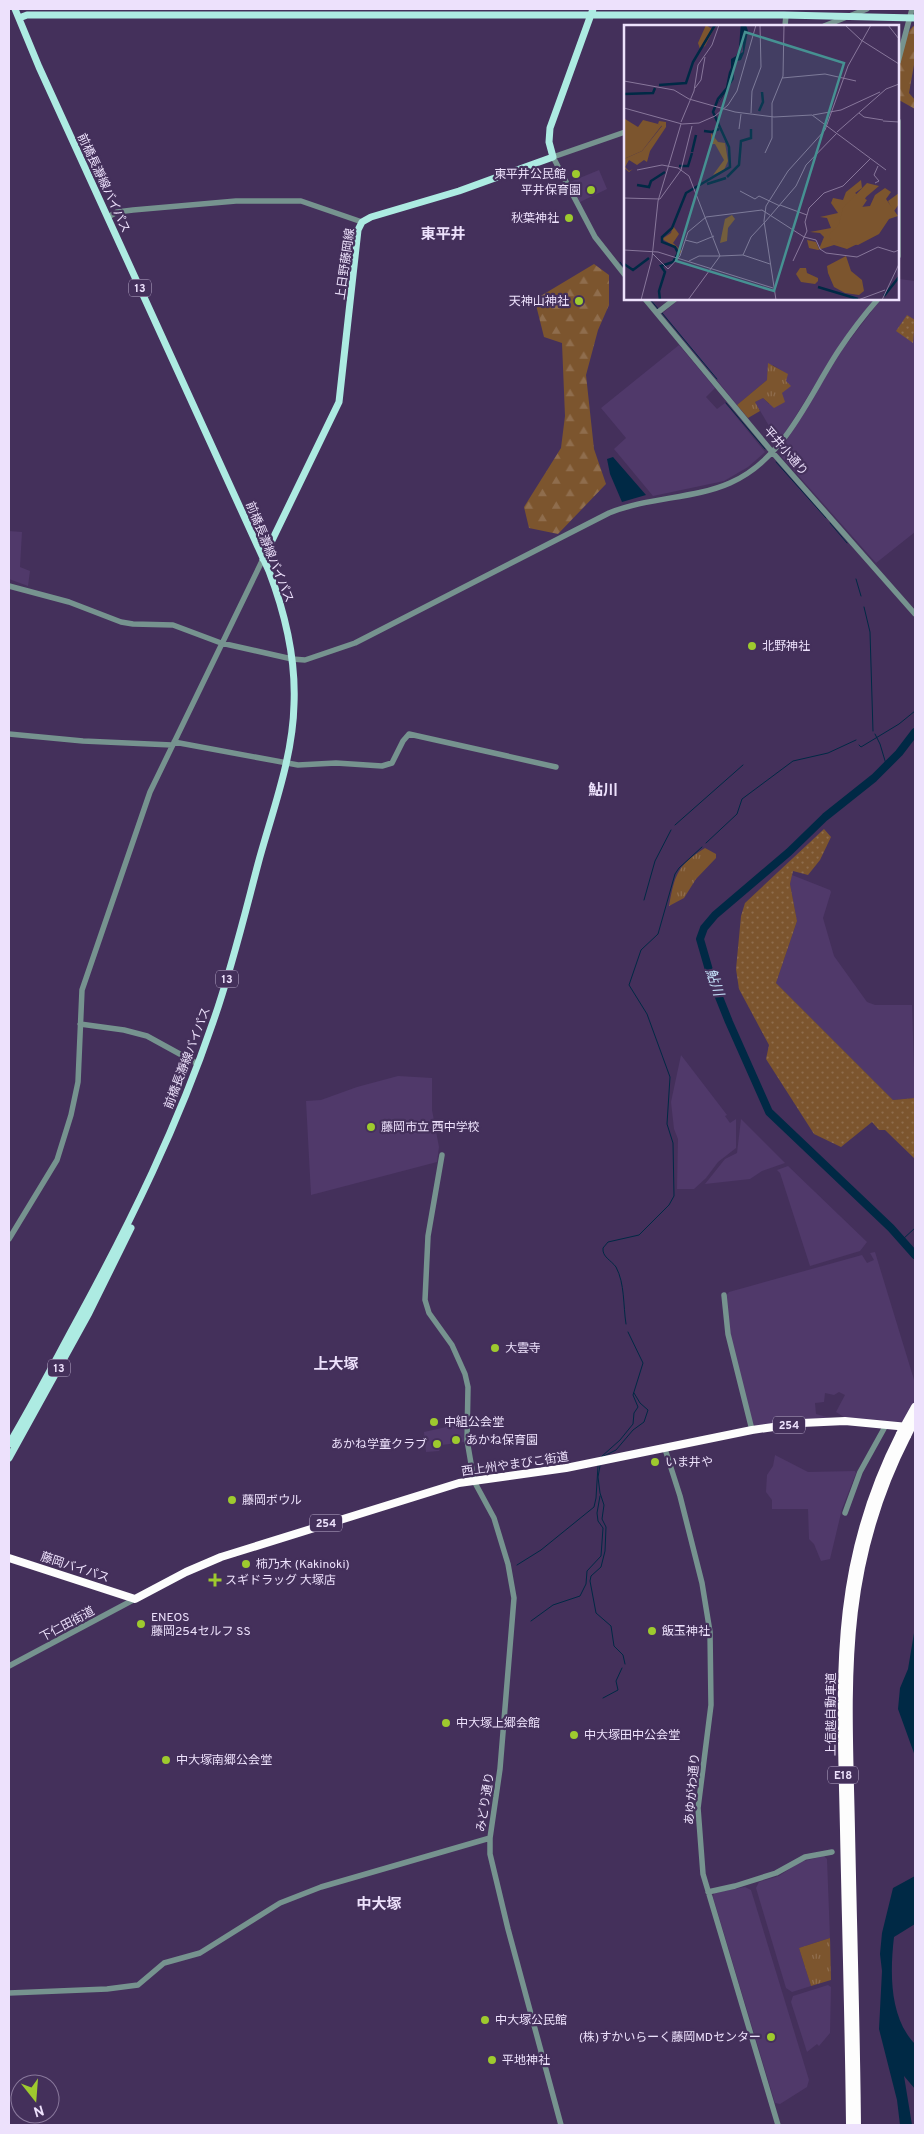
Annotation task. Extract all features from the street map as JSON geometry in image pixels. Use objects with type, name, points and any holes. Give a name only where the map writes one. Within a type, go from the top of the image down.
[{"type":"highway","name":"上信越自動車道","points":[[857,2125],[848,1719],[850,1638],[855,1592],[867,1535],[882,1488],[915,1407]]},
{"type":"highway","name":"上信越自動車道","points":[[850,2125],[841,1719],[843,1636],[851,1569],[863,1525],[880,1477],[903,1435],[915,1420]]},
{"type":"highway","name":"西上州やまびこ街道","points":[[135,1599],[186,1572],[220,1557],[416,1496],[474,1481],[566,1468],[752,1430],[823,1421],[915,1428]]},
{"type":"highway","name":"藤岡バイパス","points":[[9,1558],[135,1599]]},
{"type":"main road","name":"前橋長瀞線バイパス","points":[[9,1458],[124,1245],[198,1064],[226,982],[286,763],[294,704],[292,659],[278,596],[263,559],[39,67],[15,9]]},
{"type":"main road","points":[[19,18],[27,15],[592,12],[852,15],[913,18]]},
{"type":"main road","points":[[553,157],[549,142],[550,128],[592,12]]},
{"type":"main road","name":"上日野藤岡線","points":[[263,559],[340,399],[358,230],[362,222],[371,217],[459,191],[553,157]]},
{"type":"main road","name":"前橋長瀞線バイパス","points":[[9,1444],[147,1188]]},
{"type":"street","points":[[827,25],[867,9]]},
{"type":"street","points":[[899,59],[913,18],[912,9]]},
{"type":"street","points":[[785,25],[786,15]]},
{"type":"street","points":[[624,132],[553,157],[591,230],[624,274]]},
{"type":"street","points":[[108,217],[117,212],[133,210],[236,201],[301,201],[362,222]]},
{"type":"street","name":"平井小通り","points":[[646,300],[773,453],[915,614]]},
{"type":"street","points":[[657,313],[674,300]]},
{"type":"street","points":[[9,586],[70,602],[121,622],[173,625],[221,643],[304,660],[355,643],[609,513],[646,501],[704,491],[730,483],[750,472],[780,445],[839,350],[877,300]]},
{"type":"street","points":[[9,1239],[57,1160],[75,1100],[82,990],[93,953],[150,792],[263,559]]},
{"type":"street","points":[[9,734],[83,741],[173,743],[298,766],[336,763],[388,765],[392,763],[409,734],[556,767]]},
{"type":"street","points":[[80,1024],[124,1030],[147,1036],[198,1064]]},
{"type":"street","name":"みどり通り","points":[[442,1155],[429,1229],[424,1294],[429,1312],[455,1352],[468,1387],[467,1440],[474,1481],[494,1518],[508,1564],[514,1598],[500,1769],[490,1838],[490,1854],[507,1925],[562,2125]]},
{"type":"street","points":[[724,1295],[728,1334],[752,1430]]},
{"type":"street","points":[[845,1513],[860,1472],[886,1425]]},
{"type":"street","name":"あゆがわ通り","points":[[666,1449],[702,1583],[711,1640],[712,1705],[698,1808],[699,1834],[708,1892],[778,2125]]},
{"type":"street","name":"下仁田街道","points":[[9,1666],[135,1599]]},
{"type":"street","points":[[9,1993],[107,1989],[138,1985],[164,1963],[200,1953],[280,1903],[321,1887],[490,1838]]},
{"type":"street","points":[[708,1892],[776,1873],[805,1857],[832,1852]]},
{"type":"shaded area","points":[[599,170],[607,189],[580,202],[570,182]]},
{"type":"shaded area","points":[[899,279],[915,281],[915,532],[876,563],[780,455],[780,451],[842,350],[880,300],[899,300]]},
{"type":"shaded area","points":[[678,300],[874,300],[837,349],[779,443],[755,402],[763,398],[769,404],[782,393],[786,381],[785,373],[773,365],[767,380],[737,405],[663,313]]},
{"type":"shaded area","points":[[679,345],[715,388],[706,397],[717,409],[725,403],[765,452],[748,467],[724,481],[653,496],[614,449],[626,438],[601,408]]},
{"type":"shaded area","points":[[9,531],[22,532],[20,567],[30,571],[28,586],[9,579]]},
{"type":"shaded area","points":[[792,875],[830,890],[823,918],[834,956],[867,1002],[875,1005],[912,1005],[915,1098],[893,1100],[776,983],[797,921],[790,884]]},
{"type":"shaded area","points":[[681,1055],[727,1115],[725,1116],[730,1123],[736,1119],[736,1148],[718,1162],[706,1178],[694,1189],[677,1189],[678,1139],[674,1129],[671,1102]]},
{"type":"shaded area","name":"藤岡市立 西中学校","points":[[398,1076],[432,1078],[432,1110],[439,1147],[437,1162],[311,1195],[306,1101],[321,1100],[357,1087]]},
{"type":"shaded area","points":[[741,1119],[785,1163],[762,1171],[750,1179],[705,1184],[725,1159],[737,1153]]},
{"type":"shaded area","points":[[788,1166],[867,1242],[860,1251],[810,1266],[780,1173],[777,1170]]},
{"type":"shaded area","points":[[875,1252],[915,1383],[915,1402],[903,1422],[844,1417],[836,1412],[845,1395],[839,1392],[834,1395],[825,1393],[824,1402],[815,1403],[816,1414],[830,1418],[797,1420],[756,1427],[753,1425],[729,1331],[726,1296],[729,1292],[862,1255],[867,1263],[874,1260],[870,1253]]},
{"type":"shaded area","points":[[451,1426],[464,1426],[464,1442],[442,1445],[439,1451],[426,1452],[424,1432]]},
{"type":"shaded area","points":[[775,1455],[808,1472],[855,1471],[856,1473],[842,1509],[830,1559],[821,1561],[814,1544],[809,1539],[808,1509],[772,1509],[772,1500],[766,1492],[767,1475],[773,1466]]},
{"type":"shaded area","points":[[824,1856],[827,1859],[830,1938],[799,1948],[811,1986],[792,1992],[786,1988],[756,1888],[759,1882],[779,1876],[800,1862]]},
{"type":"shaded area","points":[[745,1887],[751,1890],[809,2080],[807,2087],[780,2104],[775,2103],[713,1897],[714,1893]]},
{"type":"shaded area","points":[[828,1985],[831,1987],[830,2033],[819,2046],[817,2044],[807,2052],[791,2002],[793,1996]]},
{"type":"green space","points":[[915,25],[915,59],[909,93],[915,100],[915,109],[899,100],[899,71],[906,38]]},
{"type":"green space","points":[[594,264],[609,275],[609,305],[598,330],[586,375],[594,449],[606,484],[558,534],[529,528],[524,507],[561,448],[565,416],[562,343],[544,337],[536,305],[539,297]]},
{"type":"green space","points":[[907,315],[915,320],[913,343],[896,331]]},
{"type":"green space","points":[[768,363],[788,374],[786,381],[791,386],[782,393],[785,402],[774,408],[763,398],[755,402],[760,411],[748,418],[737,405],[767,380]]},
{"type":"green space","points":[[824,829],[831,837],[820,860],[808,875],[793,871],[790,884],[797,921],[776,983],[893,1100],[915,1098],[915,1159],[885,1130],[879,1130],[872,1122],[841,1147],[814,1134],[766,1059],[769,1045],[739,989],[736,969],[741,916],[745,903]]},
{"type":"green space","points":[[705,848],[716,854],[716,858],[696,879],[684,898],[669,906],[673,886],[679,872],[688,860]]},
{"type":"green space","points":[[830,1938],[831,1980],[811,1986],[799,1948]]},
{"type":"water","points":[[613,457],[646,495],[622,502],[610,474],[607,459]]},
{"type":"water","points":[[915,1627],[915,1756],[898,1709],[900,1688],[908,1669]]},
{"type":"water","points":[[915,1876],[915,1924],[894,1937],[892,1965],[893,1994],[896,2008],[906,2033],[915,2044],[915,2089],[904,2076],[912,2125],[900,2125],[897,2100],[879,2029],[882,1971],[880,1954],[882,1933],[893,1888]]},
{"type":"waterway","points":[[620,262],[624,268]]},
{"type":"waterway","points":[[651,300],[659,310]]},
{"type":"waterway","points":[[662,313],[717,379]]},
{"type":"waterway","points":[[726,403],[765,449]]},
{"type":"waterway","points":[[776,462],[826,518]]},
{"type":"waterway","points":[[830,523],[847,543]]},
{"type":"waterway","points":[[856,579],[861,596]]},
{"type":"waterway","points":[[864,607],[870,632],[873,731]]},
{"type":"waterway","points":[[859,745],[861,747],[899,724],[915,711]]},
{"type":"waterway","name":"鮎川","points":[[915,732],[899,753],[874,778],[825,817],[789,852],[715,915],[704,928],[700,939],[711,977],[769,1112],[891,1228],[915,1255]]},
{"type":"waterway","points":[[875,734],[886,764]]},
{"type":"waterway","points":[[706,843],[737,814],[742,799],[793,761],[828,753],[856,740]]},
{"type":"waterway","points":[[675,825],[743,765]]},
{"type":"waterway","points":[[644,900],[655,861],[671,830]]},
{"type":"waterway","points":[[626,1324],[619,1274],[616,1267],[605,1256],[603,1248],[608,1242],[639,1235],[669,1205],[674,1196],[673,1143],[667,1124],[670,1077],[647,1014],[629,985],[641,950],[658,934],[675,874],[702,847]]},
{"type":"waterway","points":[[902,1240],[915,1228]]},
{"type":"waterway","points":[[601,1457],[620,1440],[633,1424],[634,1413],[638,1407],[633,1395],[643,1363],[628,1332]]},
{"type":"waterway","points":[[602,1457],[616,1450],[633,1430],[644,1422],[648,1410],[640,1403],[634,1393]]},
{"type":"waterway","points":[[517,1565],[541,1550],[594,1507],[598,1466]]},
{"type":"waterway","points":[[600,1466],[598,1477],[604,1505],[602,1519],[606,1527],[605,1551],[601,1567],[591,1576],[590,1581],[596,1613],[611,1626],[614,1646],[623,1655],[625,1664]]},
{"type":"waterway","points":[[531,1621],[553,1605],[580,1596],[586,1584],[587,1571],[601,1556],[603,1528],[598,1521],[597,1513],[600,1496]]},
{"type":"waterway","points":[[603,1698],[618,1690],[616,1681],[622,1668]]},
{"type":"place","name":"東平井公民館","points":[[576,174]]},
{"type":"place","name":"平井保育園","points":[[591,190]]},
{"type":"place","name":"秋葉神社","points":[[569,218]]},
{"type":"place","name":"天神山神社","points":[[579,301]]},
{"type":"place","name":"北野神社","points":[[752,646]]},
{"type":"place","name":"藤岡市立 西中学校","points":[[371,1127]]},
{"type":"place","name":"大雲寺","points":[[495,1348]]},
{"type":"place","name":"中組公会堂","points":[[434,1422]]},
{"type":"place","name":"あかね保育園","points":[[456,1440]]},
{"type":"place","name":"あかね学童クラブ","points":[[437,1444]]},
{"type":"place","name":"いま井や","points":[[655,1462]]},
{"type":"place","name":"藤岡ボウル","points":[[232,1500]]},
{"type":"place","name":"柿乃木 (Kakinoki)","points":[[246,1564]]},
{"type":"place","name":"スギドラッグ 大塚店","points":[[215,1580]]},
{"type":"place","name":"ENEOS 藤岡254セルフ SS","points":[[141,1624]]},
{"type":"place","name":"飯玉神社","points":[[652,1631]]},
{"type":"place","name":"中大塚上郷会館","points":[[446,1723]]},
{"type":"place","name":"中大塚田中公会堂","points":[[574,1735]]},
{"type":"place","name":"中大塚南郷公会堂","points":[[166,1760]]},
{"type":"place","name":"中大塚公民館","points":[[485,2020]]},
{"type":"place","name":"(株)すかいらーく藤岡MDセンター","points":[[771,2037]]},
{"type":"place","name":"平地神社","points":[[492,2060]]},
{"type":"district","name":"東平井","points":[[443,234]]},
{"type":"district","name":"鮎川","points":[[603,790]]},
{"type":"district","name":"上大塚","points":[[336,1364]]},
{"type":"district","name":"中大塚","points":[[379,1904]]}]
